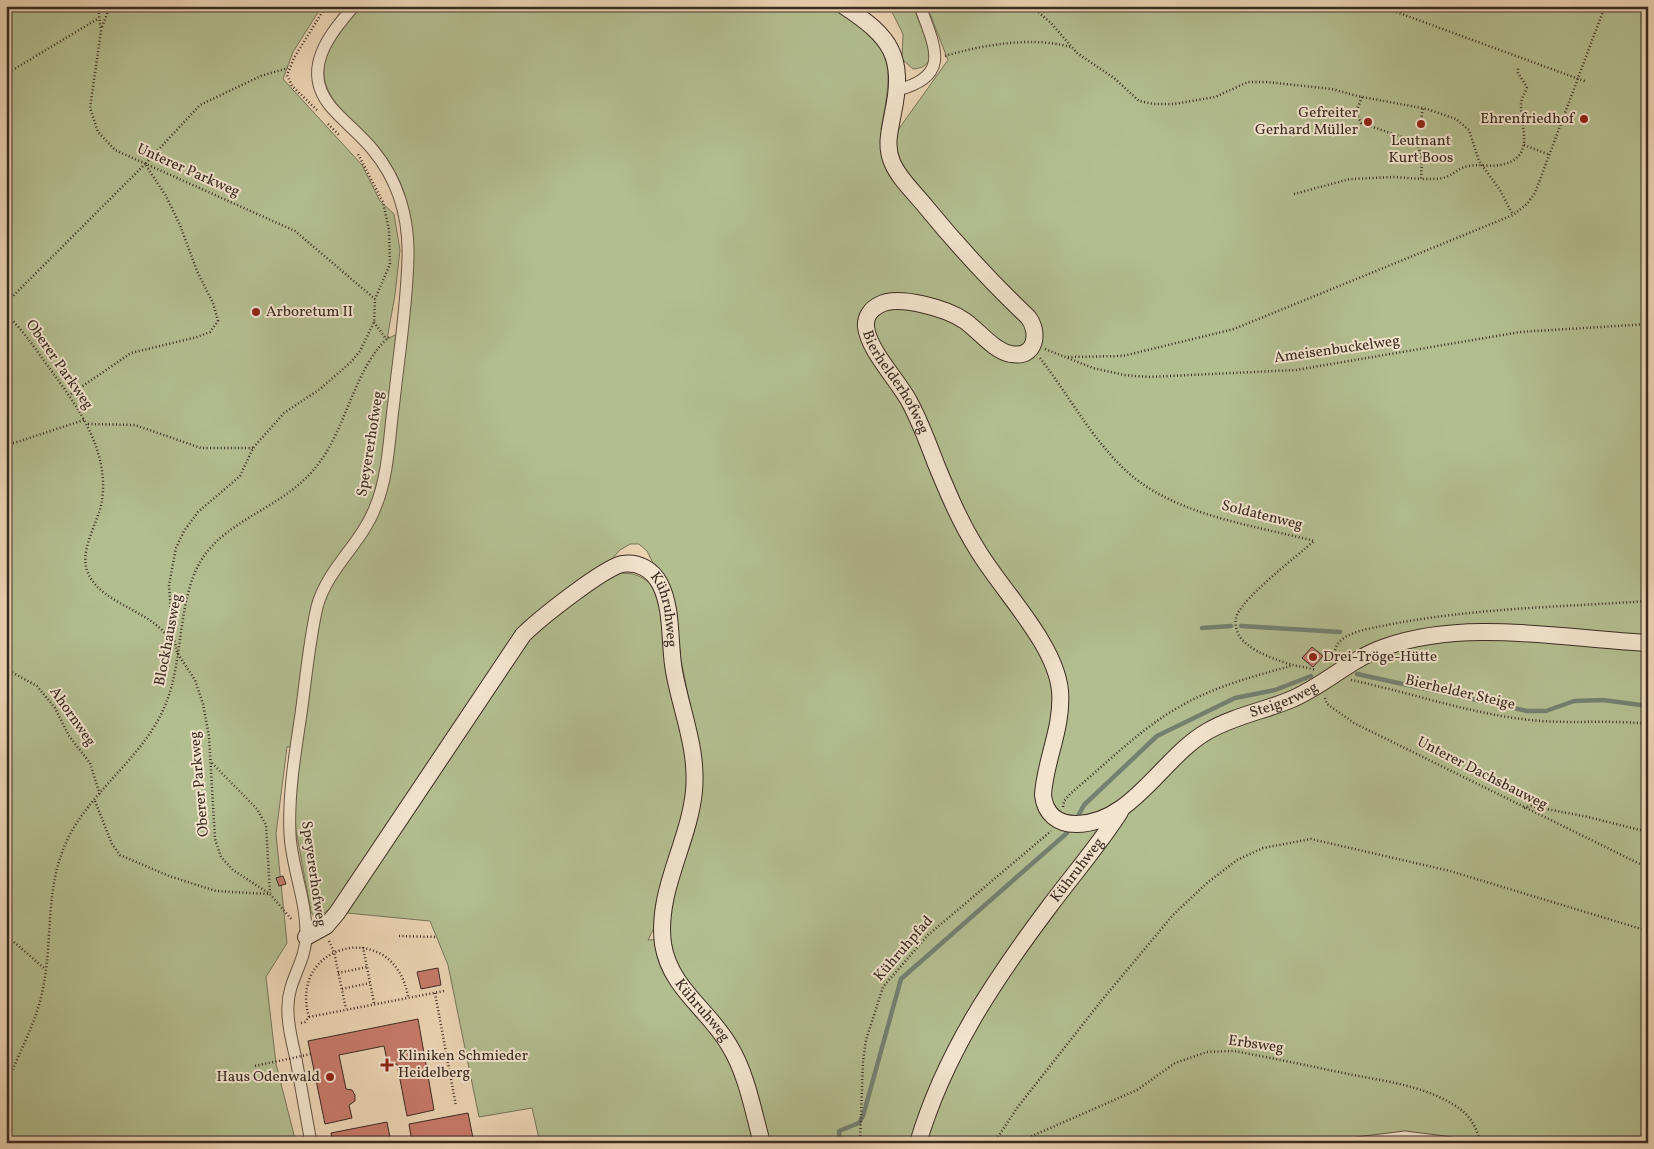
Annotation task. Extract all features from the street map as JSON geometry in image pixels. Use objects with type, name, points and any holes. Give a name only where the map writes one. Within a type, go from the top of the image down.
[{"type":"street","name":"Speyererhofweg","points":[[306,936],[292,855],[290,822],[295,758],[310,645],[321,595],[337,567],[365,529],[378,501],[386,461],[402,332],[408,250],[402,203],[396,187],[380,160],[331,107],[319,83],[318,65],[321,51],[332,32],[354,6]]},
{"type":"street","points":[[844,6],[870,24],[886,41],[896,64],[897,90],[888,141],[893,165],[969,258],[1029,319],[1036,334],[1037,352]]},
{"type":"street","points":[[897,90],[916,84],[924,78],[931,70],[936,58],[936,49],[920,6]]},
{"type":"street","name":"Bierhelderhofweg","points":[[1037,352],[1020,354],[1006,352],[957,316],[916,304],[893,301],[882,303],[872,310],[866,321],[869,337],[910,403],[953,503],[976,549],[1039,639],[1056,672],[1060,693],[1059,724],[1043,795],[1047,810],[1060,822]]},
{"type":"street","name":"Kühruhweg","points":[[306,936],[321,929],[342,905],[523,635],[555,608],[610,570],[625,564],[644,567],[654,575],[664,594],[674,672],[690,734],[695,769],[691,815],[664,901],[662,921],[664,949],[675,977],[690,998],[722,1034],[734,1053],[762,1143]]},
{"type":"street","name":"Steigerweg","points":[[1122,808],[1202,734],[1230,720],[1290,700],[1361,658],[1393,644],[1454,634],[1508,633],[1648,643]]},
{"type":"street","points":[[1060,822],[1073,824],[1099,821],[1122,808]]},
{"type":"street","name":"Kühruhweg","points":[[918,1143],[940,1080],[970,1021],[1000,974],[1122,808]]},
{"type":"street","points":[[306,936],[302,957],[291,985],[288,1012],[310,1143]]},
{"type":"street","points":[[1357,1143],[1405,1137],[1451,1143]]},
{"type":"path","name":"Unterer Parkweg","points":[[98,6],[101,31],[90,108],[98,132],[115,150],[295,231],[376,299]]},
{"type":"path","points":[[101,31],[110,6]]},
{"type":"path","points":[[321,115],[289,82],[288,68],[326,6]]},
{"type":"path","points":[[1026,6],[1037,11],[1051,23],[1072,48],[1114,78],[1139,101],[1154,104],[1174,104],[1215,97],[1241,84],[1258,82],[1332,89],[1362,97],[1423,108],[1456,119],[1469,130],[1474,151],[1508,202],[1513,215]]},
{"type":"path","points":[[1380,6],[1588,82]]},
{"type":"path","points":[[1068,357],[1123,356],[1234,329],[1513,215],[1527,204],[1535,193],[1605,6]]},
{"type":"path","points":[[6,74],[100,18]]},
{"type":"path","points":[[936,58],[972,50],[1022,43],[1053,42],[1072,48]]},
{"type":"path","points":[[6,303],[145,164],[200,105],[261,76],[288,68]]},
{"type":"path","points":[[1294,194],[1350,179],[1394,177],[1441,179],[1466,166],[1492,166],[1512,162],[1517,158],[1524,145],[1525,123],[1521,99],[1526,87],[1518,73],[1518,68]]},
{"type":"path","points":[[1362,97],[1356,112],[1361,123],[1408,139],[1418,145],[1422,159],[1421,179]]},
{"type":"path","points":[[1421,120],[1423,108]]},
{"type":"path","points":[[326,121],[342,138]]},
{"type":"path","points":[[1524,145],[1550,155]]},
{"type":"path","points":[[177,653],[172,630],[169,585],[176,548],[198,512],[240,476],[252,448],[284,414],[334,378],[351,362],[360,351],[374,322],[376,299],[390,260],[388,217],[384,202],[356,151]]},
{"type":"path","points":[[70,394],[131,353],[197,337],[210,332],[218,321],[214,303],[197,271],[180,226],[166,196],[145,164]]},
{"type":"path","name":"Oberer Parkweg","points":[[6,314],[29,338],[70,394],[88,424],[101,466],[103,492],[100,511],[85,558],[88,574],[100,588],[161,629],[172,642],[199,691],[209,736],[215,839],[222,857],[241,876],[270,894],[306,936]]},
{"type":"path","points":[[374,322],[386,339]]},
{"type":"path","name":"Ameisenbuckelweg","points":[[1037,352],[1068,357],[1093,368],[1124,375],[1150,377],[1296,370],[1520,332],[1648,324]]},
{"type":"path","name":"Blockhausweg","points":[[6,1086],[38,1009],[44,987],[50,903],[65,844],[95,800],[135,754],[160,718],[173,683],[190,588],[204,556],[222,537],[290,494],[320,463],[372,356],[386,339],[402,332]]},
{"type":"path","name":"Soldatenweg","points":[[1037,352],[1096,439],[1120,466],[1149,488],[1192,509],[1314,541],[1276,573],[1244,606],[1238,614],[1235,625],[1239,636],[1247,645],[1292,665],[1312,669],[1324,681]]},
{"type":"path","points":[[6,443],[14,443],[84,420]]},
{"type":"path","points":[[88,424],[135,425],[201,448],[252,448]]},
{"type":"path","points":[[1060,822],[1064,800],[1071,792],[1165,716],[1180,706],[1230,684],[1292,665]]},
{"type":"path","name":"Ahornweg","points":[[6,669],[36,686],[55,708],[69,736],[90,763],[100,795]]},
{"type":"path","name":"Bierhelder Steige","points":[[1324,681],[1412,694],[1492,715],[1546,721],[1606,720],[1648,724]]},
{"type":"path","name":"Unterer Dachsbauweg","points":[[1324,681],[1327,704],[1354,723],[1648,868]]},
{"type":"path","points":[[95,800],[112,844],[120,854],[169,876],[216,891],[270,894],[266,825],[257,809],[210,762]]},
{"type":"path","points":[[1524,808],[1530,806],[1588,817],[1648,832]]},
{"type":"path","name":"Kühruhpfad","points":[[860,1143],[863,1061],[866,1040],[883,987],[928,935],[1030,850],[1060,822]]},
{"type":"path","points":[[994,1143],[1017,1108],[1102,1000],[1174,915],[1207,883],[1237,860],[1263,848],[1311,839],[1450,872],[1648,931]]},
{"type":"path","points":[[321,929],[334,952],[346,1009]]},
{"type":"path","points":[[6,934],[45,969]]},
{"type":"path","points":[[399,936],[437,937]]},
{"type":"path","points":[[363,947],[374,1003]]},
{"type":"path","points":[[309,1017],[305,996],[311,975],[324,958],[334,952],[349,948],[363,947],[383,954],[396,966],[405,982],[408,997]]},
{"type":"path","points":[[338,973],[367,967]]},
{"type":"path","points":[[341,989],[370,983]]},
{"type":"path","points":[[305,1022],[309,1017],[444,991]]},
{"type":"path","points":[[435,993],[456,1106]]},
{"type":"path","name":"Erbsweg","points":[[1023,1143],[1032,1136],[1137,1090],[1175,1063],[1207,1052],[1225,1052],[1282,1059],[1402,1083],[1453,1104],[1471,1118],[1477,1130],[1480,1141],[1478,1143]]},
{"type":"path","points":[[255,1066],[311,1054]]},
{"type":"green space","points":[[6,6],[322,6],[293,52],[283,79],[362,165],[380,201],[394,214],[400,250],[395,295],[387,339],[407,329],[413,273],[413,236],[406,200],[400,182],[387,159],[332,98],[324,74],[325,61],[331,46],[341,30],[361,6],[835,6],[869,33],[879,45],[885,57],[888,71],[888,87],[881,129],[898,130],[948,60],[927,6],[1648,6],[1648,1143],[540,1143],[532,1108],[479,1117],[448,965],[430,921],[347,913],[534,631],[615,574],[628,573],[644,579],[657,592],[686,745],[689,791],[657,922],[648,940],[670,939],[670,903],[693,833],[700,802],[702,763],[681,660],[674,602],[665,576],[654,565],[647,551],[639,544],[630,544],[620,550],[610,561],[547,606],[331,908],[320,916],[313,915],[311,912],[295,825],[301,746],[287,747],[276,834],[287,943],[266,977],[276,1064],[296,1143],[6,1143]]},
{"type":"green space","points":[[889,6],[914,6],[928,44],[928,61],[923,66],[913,69],[902,59],[903,34]]},
{"type":"building","name":"Drei-Tröge-Hütte","points":[[1312,647],[1323,656],[1313,667],[1302,658]]},
{"type":"building","points":[[283,876],[286,884],[279,886],[276,878]]},
{"type":"building","points":[[438,968],[441,985],[421,989],[417,972]]},
{"type":"building","name":"Haus Odenwald","points":[[418,1019],[434,1110],[407,1116],[397,1064],[388,1065],[384,1046],[339,1055],[346,1089],[352,1090],[355,1095],[355,1101],[349,1105],[352,1118],[325,1124],[308,1041]]},
{"type":"building","points":[[468,1113],[474,1143],[412,1143],[409,1124]]},
{"type":"building","points":[[387,1122],[391,1143],[333,1143],[331,1133]]},
{"type":"waterway","points":[[1202,628],[1231,626]]},
{"type":"waterway","points":[[1241,626],[1340,632]]},
{"type":"waterway","points":[[1357,674],[1527,711],[1546,711],[1574,701],[1603,700],[1648,706]]},
{"type":"waterway","points":[[1078,816],[1084,805],[1157,736],[1235,698],[1275,690],[1311,676]]},
{"type":"waterway","points":[[840,1143],[839,1131],[859,1123],[863,1116],[901,979],[1067,833]]},
{"type":"place","name":"Ehrenfriedhof","points":[[1584,119]]},
{"type":"place","name":"Gefreiter Gerhard Müller","points":[[1368,122]]},
{"type":"place","name":"Leutnant Kurt Boos","points":[[1421,124]]},
{"type":"place","name":"Arboretum II","points":[[256,312]]},
{"type":"place","name":"Drei-Tröge-Hütte","points":[[1313,657]]},
{"type":"place","name":"Kliniken Schmieder Heidelberg","points":[[387,1065]]},
{"type":"place","name":"Haus Odenwald","points":[[330,1077]]}]
